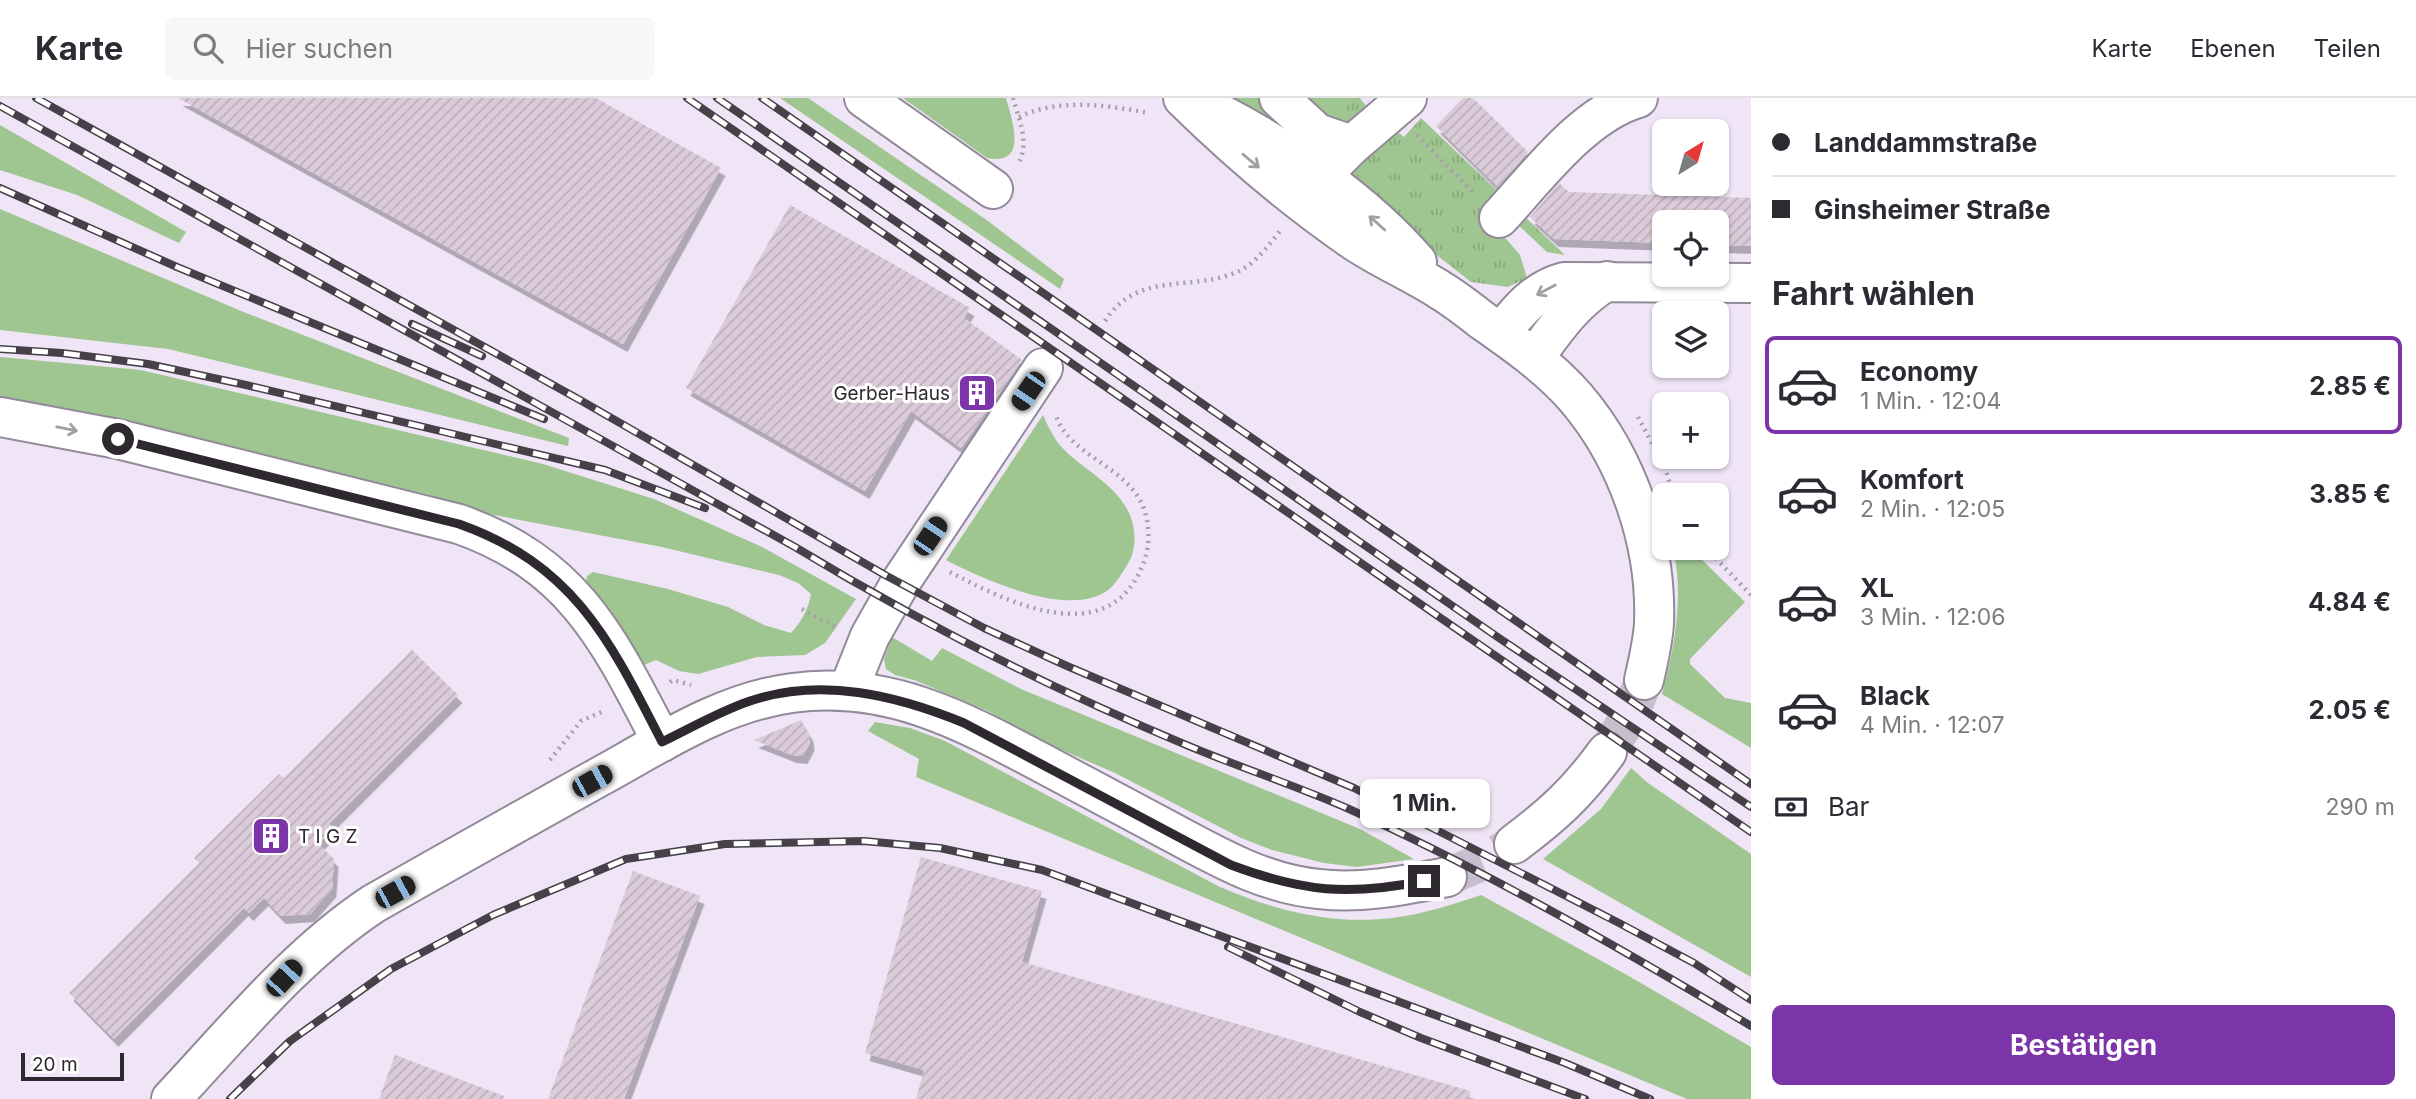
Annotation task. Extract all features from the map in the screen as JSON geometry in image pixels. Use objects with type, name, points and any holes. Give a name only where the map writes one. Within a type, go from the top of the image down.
[{"type":"main road","points":[[864,98],[993,188]]},
{"type":"main road","points":[[1279,98],[1340,158],[1399,104]]},
{"type":"main road","points":[[1499,218],[1560,152],[1594,121],[1624,102],[1638,98]]},
{"type":"main road","points":[[1177,104],[1322,217],[1382,258],[1441,290],[1501,333],[1560,381],[1590,415],[1622,469],[1635,502],[1647,547],[1653,587],[1654,625],[1643,680]]},
{"type":"main road","points":[[1501,333],[1521,308],[1550,286],[1581,280],[1751,283]]},
{"type":"main road","points":[[1534,358],[1572,307],[1587,293],[1607,281]]},
{"type":"main road","points":[[848,691],[870,636],[917,555],[1043,368]]},
{"type":"main road","points":[[0,417],[118,439],[483,532],[541,566],[572,595],[597,625],[626,671],[662,742]]},
{"type":"main road","points":[[171,1099],[303,958],[341,925],[373,904],[662,742],[750,701],[791,693],[874,693],[905,701],[964,723],[1231,865],[1272,880],[1318,890],[1366,890],[1447,877]]},
{"type":"main road","points":[[1514,844],[1550,817],[1578,790],[1607,752]]},
{"type":"path","points":[[993,188],[1016,169],[1023,156],[1024,144],[1013,98]]},
{"type":"path","points":[[1019,117],[1048,104],[1078,101],[1177,104]]},
{"type":"path","points":[[1399,104],[1499,218]]},
{"type":"path","points":[[1105,321],[1113,308],[1126,298],[1151,288],[1237,272],[1251,264],[1282,228]]},
{"type":"path","points":[[917,555],[988,592],[1045,610],[1085,614],[1101,610],[1123,596],[1139,576],[1146,559],[1149,543],[1142,505],[1135,491],[1123,479],[1064,430],[1054,410]]},
{"type":"path","points":[[1717,560],[1751,595]]},
{"type":"path","points":[[802,609],[836,627]]},
{"type":"green space","points":[[780,98],[808,98],[988,221],[1064,279],[1060,289]]},
{"type":"green space","points":[[903,98],[1006,98],[1014,129],[1013,148],[1009,155],[1000,159],[987,158]]},
{"type":"green space","points":[[1230,98],[1360,98],[1366,106],[1325,151]]},
{"type":"green space","points":[[1421,118],[1565,255],[1547,252],[1498,206],[1496,227],[1520,255],[1527,278],[1508,287],[1471,282],[1336,176],[1389,125],[1404,137]]},
{"type":"green space","points":[[0,125],[186,232],[179,243],[77,195],[0,170]]},
{"type":"green space","points":[[0,209],[246,313],[569,438],[568,446],[168,349],[0,330]]},
{"type":"green space","points":[[0,357],[141,370],[543,464],[654,499],[760,546],[856,599],[825,643],[805,655],[757,657],[698,674],[679,671],[656,660],[644,665],[586,581],[587,576],[593,572],[668,589],[728,607],[764,625],[791,633],[804,615],[811,594],[798,583],[779,575],[662,547],[494,515],[430,495],[289,461],[0,397]]},
{"type":"green space","points":[[1043,415],[1058,443],[1112,490],[1127,509],[1132,522],[1134,544],[1131,559],[1111,588],[1091,598],[1071,600],[1026,593],[981,577],[946,560]]},
{"type":"green space","points":[[1675,560],[1702,560],[1745,602],[1690,659],[1690,664],[1725,698],[1751,703],[1751,748],[1662,694],[1676,621]]},
{"type":"green space","points":[[892,637],[932,661],[942,648],[1021,689],[1360,829],[1414,859],[1357,867],[1324,863],[1272,850],[1241,838],[1115,773],[1039,740],[988,711],[914,680],[895,675],[886,669],[884,659]]},
{"type":"green space","points":[[875,722],[910,728],[945,741],[1220,887],[1269,905],[1320,917],[1372,920],[1424,912],[1481,895],[1751,1047],[1751,1099],[1687,1099],[916,777],[919,759],[868,731]]},
{"type":"green space","points":[[1631,768],[1648,783],[1751,854],[1751,977],[1543,859],[1601,809]]},
{"type":"building","points":[[178,98],[596,98],[721,168],[623,344]]},
{"type":"building","points":[[1463,98],[1473,98],[1528,152],[1498,187],[1436,126]]},
{"type":"building","points":[[1559,183],[1569,192],[1751,198],[1751,246],[1729,245],[1729,210],[1652,210],[1652,243],[1554,239],[1530,217]]},
{"type":"building","points":[[790,205],[970,308],[964,318],[1022,360],[961,448],[911,411],[865,491],[686,388]]},
{"type":"building","name":"T I G Z","points":[[412,650],[458,695],[329,824],[334,828],[318,844],[334,859],[332,889],[310,914],[281,916],[264,898],[249,913],[244,908],[114,1039],[69,993],[199,863],[194,858],[279,774],[284,778]]},
{"type":"building","points":[[801,720],[809,734],[810,743],[803,756],[792,755],[754,740]]},
{"type":"building","points":[[921,857],[1042,891],[1022,962],[1470,1091],[1469,1099],[916,1099],[924,1070],[865,1053]]},
{"type":"building","points":[[633,871],[700,896],[624,1099],[548,1099]]},
{"type":"building","points":[[395,1055],[504,1096],[503,1099],[379,1099]]},
{"type":"tunnel","points":[[1607,752],[1630,715],[1644,680]]},
{"type":"tunnel","points":[[1447,877],[1487,860],[1514,844]]},
{"type":"railway","points":[[36,98],[984,628],[1354,788],[1694,963],[1751,1000]]},
{"type":"railway","points":[[687,98],[1751,832]]},
{"type":"railway","points":[[717,98],[1499,638],[1751,807]]},
{"type":"railway","points":[[762,98],[1751,784]]},
{"type":"railway","points":[[0,106],[937,628],[1134,723],[1329,800],[1401,833],[1553,912],[1751,1026]]},
{"type":"railway","points":[[0,188],[177,267],[544,419]]},
{"type":"railway","points":[[412,324],[482,356]]},
{"type":"railway","points":[[0,349],[62,353],[148,364],[246,385],[605,470],[705,508]]},
{"type":"railway","points":[[230,1099],[290,1041],[391,969],[493,915],[626,859],[725,844],[864,841],[940,848],[1042,870],[1565,1063],[1650,1099]]},
{"type":"railway","points":[[1228,947],[1360,1012],[1421,1038],[1585,1099]]},
{"type":"place","name":"Gerber-Haus","points":[[977,393]]},
{"type":"place","name":"T I G Z","points":[[271,836]]},
{"type":"route","points":[[118,439],[459,524],[483,532],[509,546],[541,566],[572,595],[597,625],[626,671],[662,742],[750,701],[811,691],[874,693],[929,708],[964,723],[1231,865],[1272,880],[1318,890],[1366,890],[1424,881]]}]
